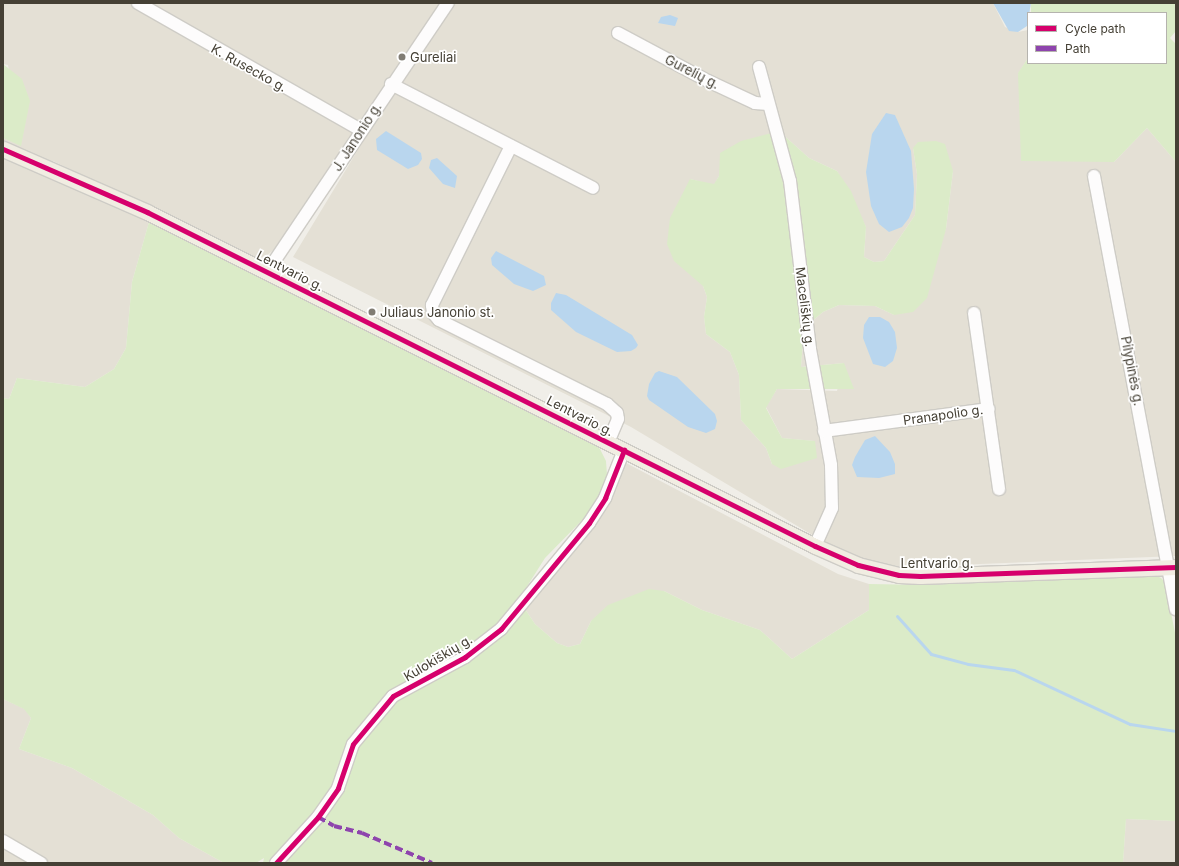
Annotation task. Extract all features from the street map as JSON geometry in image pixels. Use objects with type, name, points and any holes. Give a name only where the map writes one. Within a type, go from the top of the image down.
[{"type":"main road","name":"Lentvario g.","points":[[3,149],[147,212],[815,546],[858,565],[899,575],[1172,567]]},
{"type":"street","name":"K. Rusecko g.","points":[[138,3],[361,130]]},
{"type":"street","name":"J. Janonio g.","points":[[267,272],[391,84],[448,3]]},
{"type":"street","name":"Gurelių g.","points":[[618,33],[708,82],[755,103],[768,104]]},
{"type":"street","name":"Maceliškių g.","points":[[759,67],[790,181],[810,349],[833,495],[829,519],[815,546]]},
{"type":"street","points":[[391,84],[593,188]]},
{"type":"street","points":[[511,146],[432,305],[433,313],[439,320],[607,404],[617,413],[618,419],[608,442]]},
{"type":"street","name":"Pilypinės g.","points":[[1094,176],[1172,567],[1176,609]]},
{"type":"street","name":"Pranapolio g.","points":[[824,431],[989,409],[974,313]]},
{"type":"street","points":[[989,409],[999,489]]},
{"type":"street","name":"Kulokiškių g.","points":[[276,863],[318,817],[338,788],[353,744],[393,696],[465,657],[501,629],[589,523],[604,498],[624,450]]},
{"type":"street","points":[[3,842],[41,863]]},
{"type":"shaded area","points":[[3,3],[441,3],[276,248],[265,257],[255,257],[53,161],[52,178],[149,222],[132,282],[126,348],[114,369],[85,387],[17,378],[9,399],[3,398],[3,138],[21,145],[8,65],[3,64]]},
{"type":"shaded area","points":[[454,3],[993,3],[1005,27],[1018,32],[1027,30],[1027,60],[1018,74],[1114,162],[1147,128],[1176,162],[1176,556],[904,567],[871,562],[836,549],[631,427],[293,257],[399,82]],"holes":[[[779,131],[809,158],[837,171],[866,227],[864,257],[874,262],[884,261],[915,215],[917,174],[913,148],[953,171],[946,229],[894,315],[875,306],[839,305],[823,312],[804,328],[801,367],[844,363],[837,391],[777,389],[766,407],[782,438],[814,441],[772,464],[766,448],[741,420],[739,375],[730,352],[706,334],[704,317],[707,297],[703,286],[690,179],[714,185],[719,176],[761,137]]]},
{"type":"shaded area","points":[[626,463],[838,574],[869,584],[869,610],[792,659],[760,630],[702,610],[664,591],[591,621],[580,644],[568,647],[557,643],[535,624],[525,609],[574,552],[609,504]]},
{"type":"shaded area","points":[[3,699],[25,709],[31,718],[19,749],[72,768],[153,815],[179,838],[224,863],[3,863]]},
{"type":"shaded area","points":[[1126,819],[1176,821],[1176,863],[1123,863]]},
{"type":"green space","points":[[1031,3],[1176,3],[1176,31],[1170,38],[1176,44],[1176,162],[1147,128],[1114,162],[1021,161],[1018,73],[1027,60],[1027,64],[1167,64],[1167,12],[1031,12]]},
{"type":"green space","points":[[3,64],[22,79],[30,101],[21,146],[3,138]]},
{"type":"green space","points":[[779,131],[809,158],[837,171],[851,191],[866,227],[864,257],[874,262],[884,261],[915,215],[917,174],[913,148],[918,142],[936,141],[945,144],[953,171],[946,229],[927,298],[913,312],[894,315],[875,306],[839,305],[823,312],[804,328],[801,367],[844,363],[854,389],[777,389],[766,408],[782,438],[815,441],[817,458],[781,469],[772,464],[766,448],[741,420],[739,375],[730,352],[706,334],[704,317],[707,297],[703,286],[674,261],[667,244],[670,218],[690,179],[714,184],[719,176],[720,153],[741,141]]},
{"type":"green space","points":[[149,222],[591,441],[600,449],[606,461],[607,475],[602,493],[594,508],[545,558],[526,588],[525,609],[535,624],[557,643],[568,647],[580,644],[591,621],[608,605],[649,589],[664,591],[702,610],[760,630],[792,659],[869,610],[869,584],[926,585],[1155,575],[1161,578],[1165,582],[1176,638],[1176,821],[1126,819],[1123,863],[263,863],[264,858],[256,863],[224,863],[179,838],[153,815],[72,768],[19,749],[31,718],[24,709],[3,699],[3,398],[9,399],[17,378],[85,387],[114,369],[126,348],[132,282]]},
{"type":"water","points":[[993,3],[1031,3],[1029,12],[1027,12],[1027,26],[1018,32],[1009,31]]},
{"type":"water","points":[[670,15],[678,18],[675,26],[658,23],[661,17]]},
{"type":"water","points":[[886,113],[895,115],[911,151],[914,189],[913,208],[909,218],[902,227],[889,232],[879,224],[871,206],[866,172],[872,134]]},
{"type":"water","points":[[386,131],[421,153],[422,159],[418,165],[408,169],[377,150],[376,139]]},
{"type":"water","points":[[437,158],[457,176],[455,188],[443,184],[429,168],[431,160]]},
{"type":"water","points":[[496,251],[544,276],[546,285],[533,291],[514,284],[492,265],[491,258]]},
{"type":"water","points":[[556,293],[566,295],[632,335],[638,345],[631,351],[617,352],[576,332],[551,310],[551,303]]},
{"type":"water","points":[[869,317],[880,317],[889,322],[895,332],[897,348],[893,361],[885,367],[873,364],[863,338],[864,325]]},
{"type":"water","points":[[659,371],[677,377],[715,414],[717,421],[715,429],[706,433],[688,427],[649,400],[647,396],[649,384],[655,373]]},
{"type":"water","points":[[875,436],[890,452],[895,464],[895,474],[879,478],[857,477],[852,465],[855,457],[865,440]]},
{"type":"waterway","points":[[897,616],[931,654],[968,664],[1014,670],[1130,724],[1176,731]]},
{"type":"marked path","points":[[318,817],[334,826],[362,833],[432,863]]},
{"type":"cycle path","points":[[3,149],[147,212],[815,546],[858,565],[899,575],[920,576],[1176,567]]},
{"type":"cycle path","points":[[276,863],[318,817],[338,788],[353,744],[393,696],[465,657],[501,629],[589,523],[605,498],[624,450]]},
{"type":"place","name":"Gureliai","points":[[402,57]]},
{"type":"place","name":"Juliaus Janonio st.","points":[[372,312]]}]
